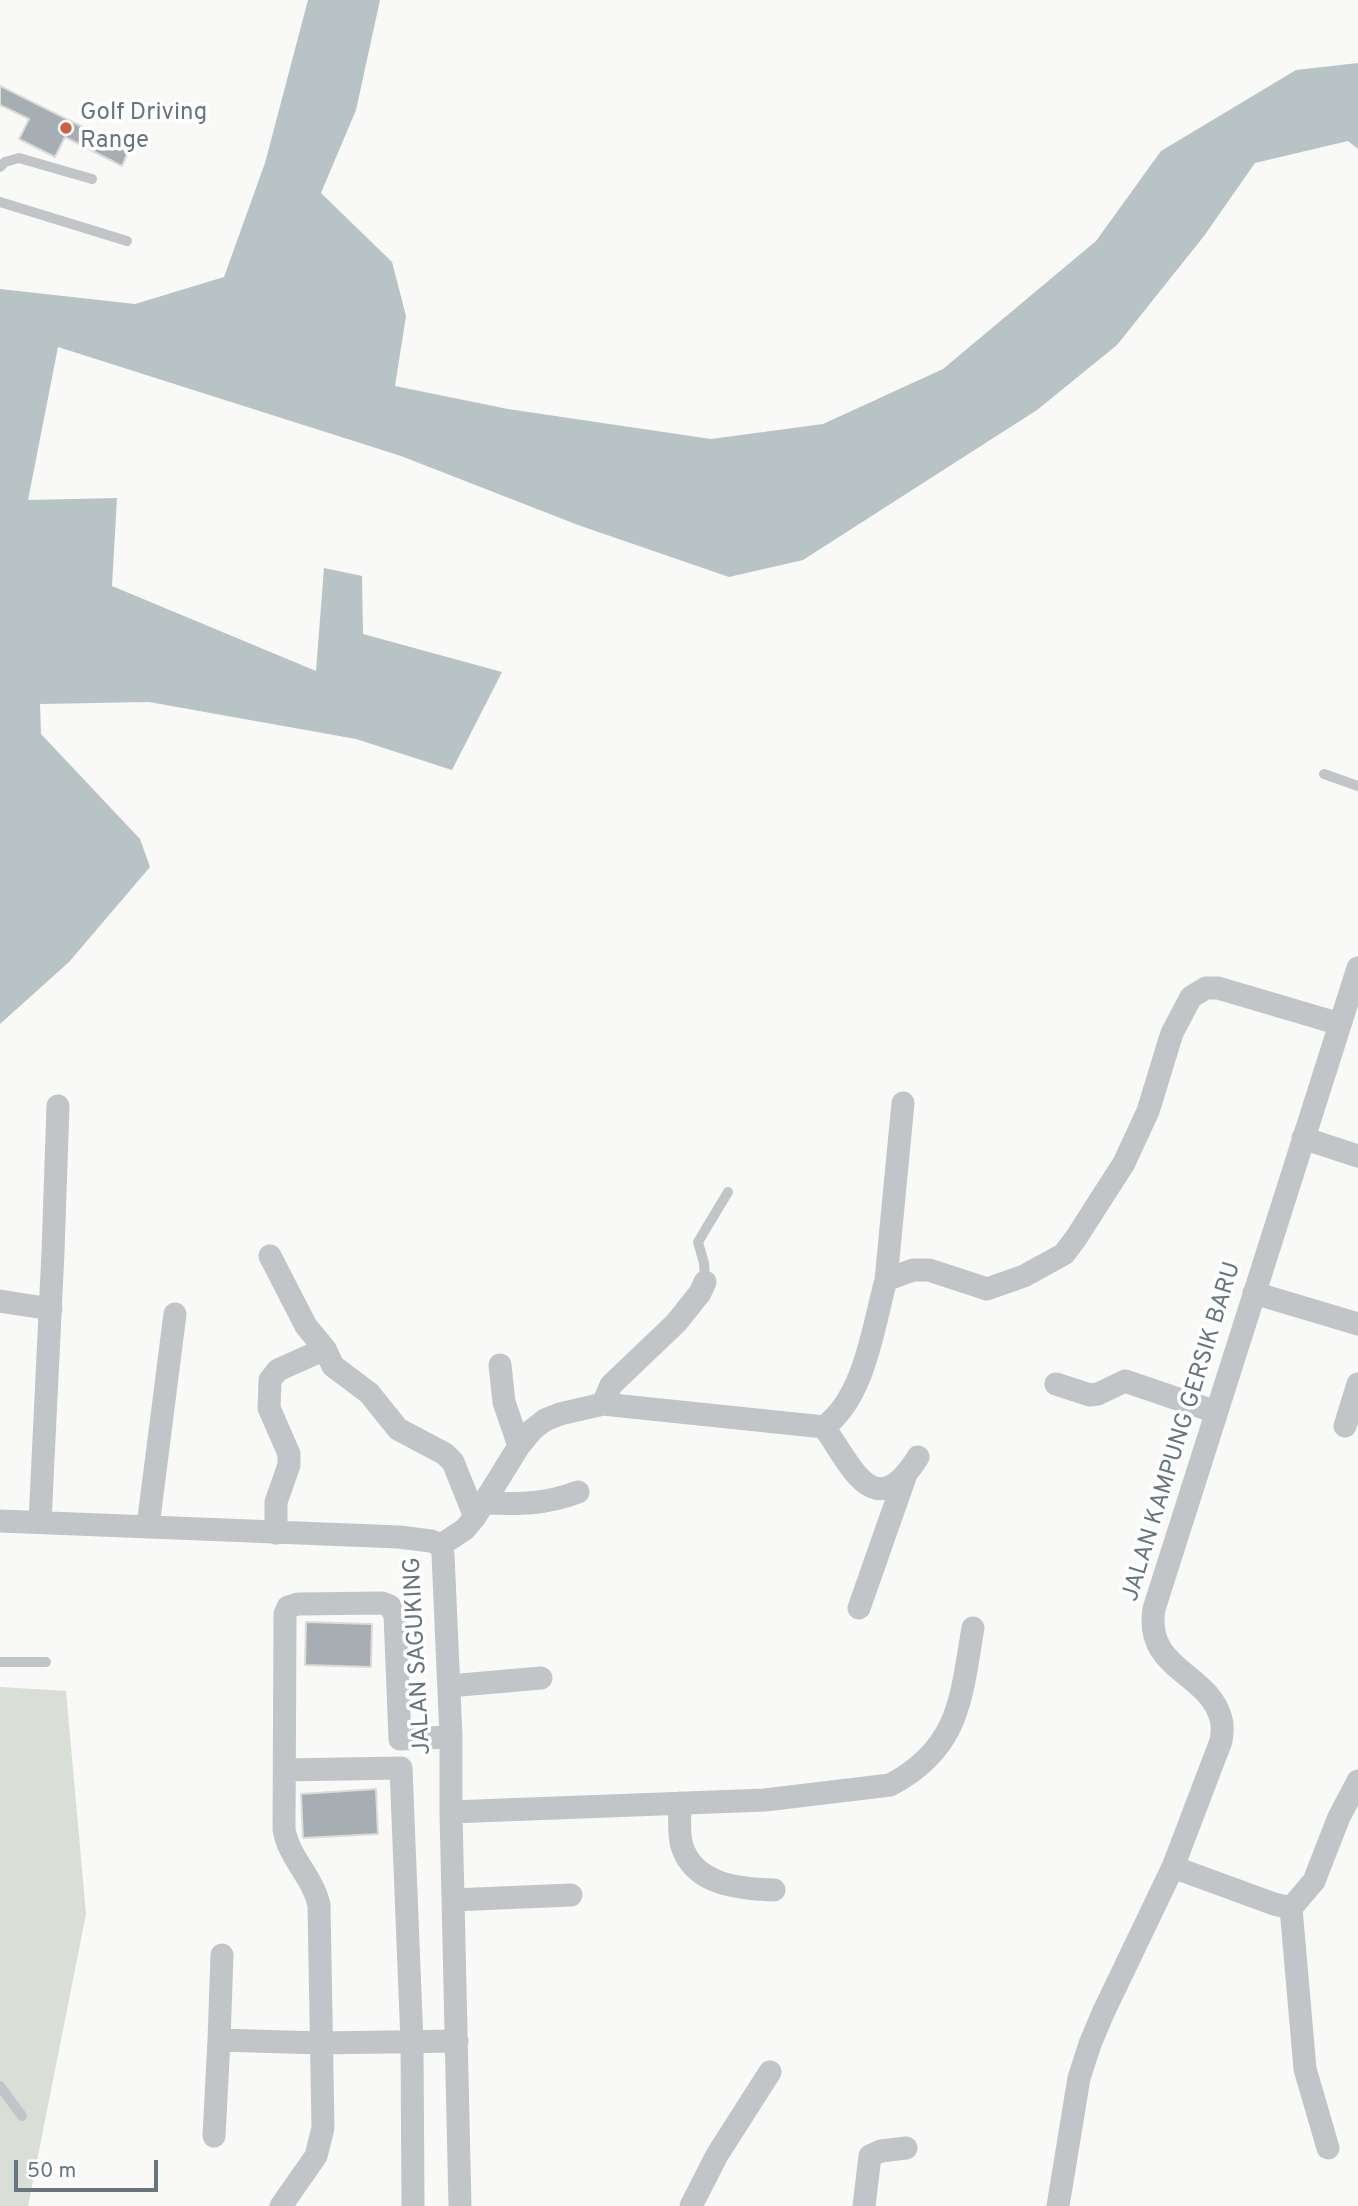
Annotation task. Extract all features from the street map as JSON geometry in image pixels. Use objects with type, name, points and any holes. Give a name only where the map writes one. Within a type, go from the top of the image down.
[{"type":"street","name":"JALAN KAMPUNG GERSIK BARU","points":[[1058,2206],[1079,2078],[1090,2044],[1173,1867],[1221,1741],[1222,1720],[1205,1693],[1168,1660],[1153,1636],[1154,1609],[1358,968]]},
{"type":"street","points":[[886,1280],[913,1270],[929,1270],[987,1289],[1024,1276],[1064,1254],[1124,1163],[1148,1111],[1172,1033],[1191,996],[1206,988],[1218,988],[1340,1024]]},
{"type":"street","points":[[441,1545],[465,1529],[532,1430],[545,1420],[568,1412],[603,1404],[824,1427],[844,1409],[863,1364],[886,1280],[903,1103]]},
{"type":"street","points":[[40,1522],[58,1106]]},
{"type":"street","points":[[1303,1138],[1358,1156]]},
{"type":"street","points":[[270,1256],[306,1326],[325,1349],[333,1366],[369,1393],[398,1430],[445,1454],[453,1462],[479,1510]]},
{"type":"street","points":[[603,1404],[611,1385],[677,1323],[705,1282]]},
{"type":"street","points":[[1254,1293],[1358,1324]]},
{"type":"street","points":[[0,1301],[51,1309]]},
{"type":"street","points":[[148,1526],[175,1314]]},
{"type":"street","points":[[276,1534],[276,1503],[289,1465],[289,1454],[269,1408],[270,1380],[278,1370],[325,1349]]},
{"type":"street","points":[[500,1366],[504,1402],[519,1446]]},
{"type":"street","points":[[1056,1384],[1090,1395],[1125,1381],[1216,1412]]},
{"type":"street","points":[[1345,1426],[1358,1384]]},
{"type":"street","points":[[824,1427],[862,1481],[873,1489],[883,1489],[905,1478]]},
{"type":"street","points":[[859,1608],[905,1478],[918,1457]]},
{"type":"street","points":[[479,1510],[554,1502],[578,1492]]},
{"type":"street","name":"JALAN SAGUKING","points":[[0,1521],[400,1537],[441,1545],[451,1737],[460,2206]]},
{"type":"street","points":[[281,2206],[316,2156],[323,2128],[318,1905],[312,1886],[286,1842],[284,1829],[285,1614],[288,1607],[298,1604],[382,1603],[390,1606],[395,1615],[412,2042],[413,2206]]},
{"type":"street","points":[[451,1812],[765,1800],[890,1785],[907,1776],[943,1741],[955,1718],[974,1628]]},
{"type":"street","points":[[449,1686],[541,1678]]},
{"type":"street","points":[[400,1739],[451,1737]]},
{"type":"street","points":[[285,1770],[401,1768]]},
{"type":"street","points":[[1328,2148],[1306,2069],[1292,1908],[1314,1881],[1339,1817],[1358,1781]]},
{"type":"street","points":[[680,1803],[682,1846],[693,1866],[708,1878],[727,1885],[774,1890]]},
{"type":"street","points":[[1173,1867],[1292,1908]]},
{"type":"street","points":[[453,1900],[570,1895]]},
{"type":"street","points":[[214,2136],[222,1955]]},
{"type":"street","points":[[219,2040],[320,2043],[457,2041]]},
{"type":"street","points":[[691,2206],[718,2155],[770,2071]]},
{"type":"street","points":[[864,2206],[870,2156],[881,2151],[906,2148]]},
{"type":"lane","points":[[0,167],[5,162],[19,158],[92,179]]},
{"type":"lane","points":[[0,202],[127,241]]},
{"type":"lane","points":[[1324,774],[1358,786]]},
{"type":"lane","points":[[705,1282],[704,1263],[698,1242],[728,1192]]},
{"type":"lane","points":[[0,1662],[46,1662]]},
{"type":"lane","points":[[0,2086],[22,2116]]},
{"type":"shaded area","points":[[308,0],[380,0],[356,110],[321,193],[392,262],[406,316],[395,386],[508,409],[711,439],[823,424],[943,369],[1096,241],[1161,151],[1296,70],[1358,63],[1358,149],[1348,141],[1255,163],[1204,236],[1117,345],[1037,410],[803,560],[729,577],[578,525],[401,456],[58,347],[28,500],[117,498],[112,586],[316,671],[324,568],[362,576],[363,634],[502,672],[452,770],[356,739],[149,702],[40,704],[41,734],[140,839],[150,867],[69,962],[0,1024],[0,289],[135,304],[224,277],[265,163]]},
{"type":"shaded area","points":[[0,1687],[66,1691],[86,1914],[28,2206],[0,2206]]},
{"type":"building","name":"Golf Driving Range","points":[[0,86],[129,150],[122,166],[65,137],[55,157],[19,139],[29,119],[0,105]]},
{"type":"building","points":[[306,1622],[372,1624],[371,1667],[305,1665]]},
{"type":"building","points":[[376,1789],[378,1834],[303,1838],[301,1794]]},
{"type":"place","name":"Golf Driving Range","points":[[66,128]]}]
